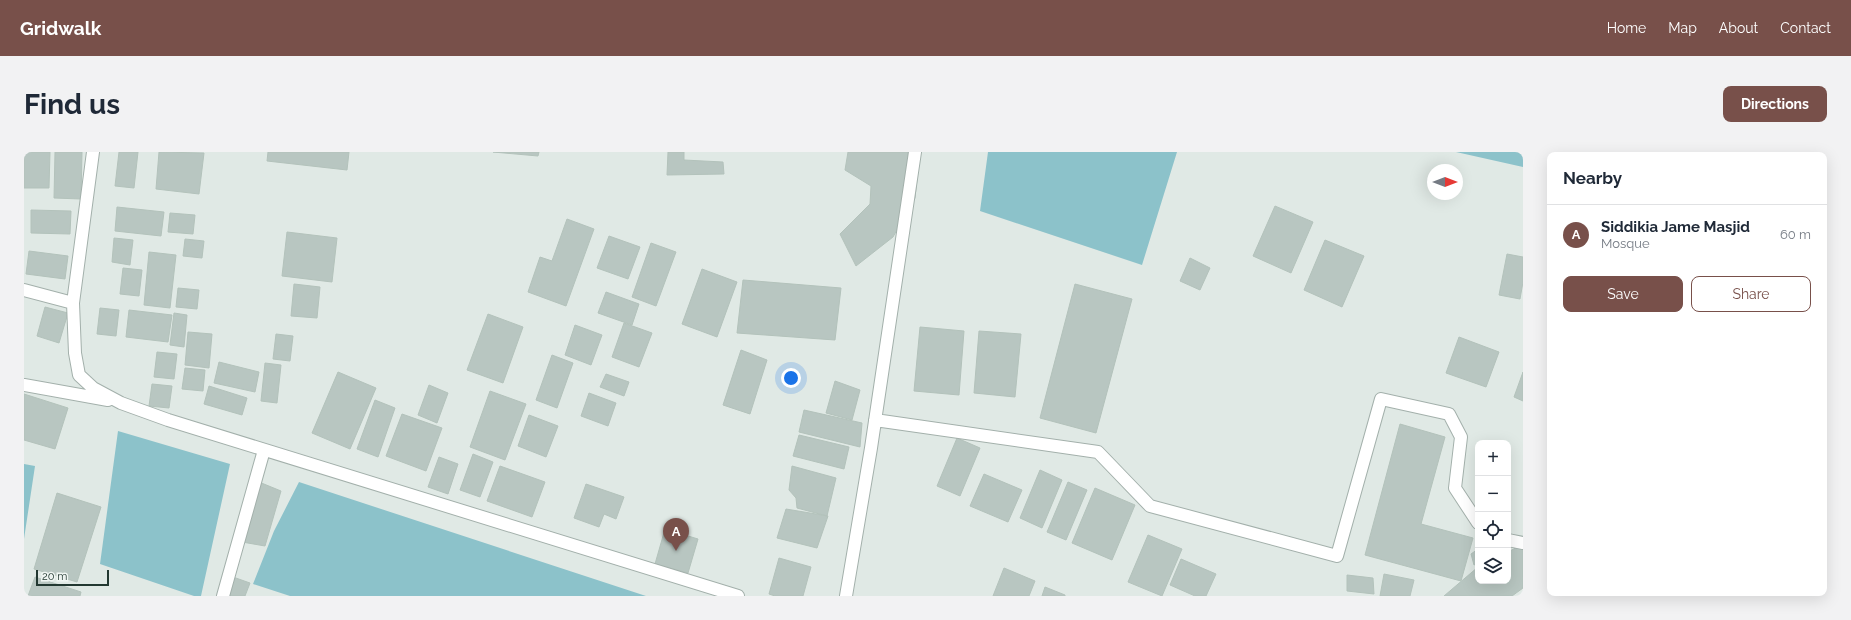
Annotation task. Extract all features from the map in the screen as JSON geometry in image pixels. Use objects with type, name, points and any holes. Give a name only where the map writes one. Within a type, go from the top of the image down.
[{"type":"street","points":[[92,152],[73,303],[75,353],[79,375],[93,388],[121,402],[168,420],[738,596]]},
{"type":"street","points":[[846,596],[875,420],[915,152]]},
{"type":"street","points":[[24,290],[73,303]]},
{"type":"street","points":[[24,385],[121,402]]},
{"type":"street","points":[[875,420],[1098,452],[1150,506],[1337,556],[1381,399],[1449,414],[1461,438],[1455,488],[1475,518]]},
{"type":"street","points":[[223,596],[264,450]]},
{"type":"street","points":[[1511,541],[1523,544]]},
{"type":"water","points":[[988,152],[1177,152],[1142,265],[980,211]]},
{"type":"water","points":[[1456,152],[1523,152],[1523,167]]},
{"type":"water","points":[[118,431],[230,464],[201,596],[194,596],[100,564]]},
{"type":"water","points":[[24,464],[35,466],[24,539]]},
{"type":"water","points":[[299,482],[646,596],[290,596],[253,584],[274,531]]},
{"type":"building","points":[[24,152],[50,152],[49,188],[24,188]]},
{"type":"building","points":[[55,152],[82,152],[81,199],[54,198]]},
{"type":"building","points":[[119,152],[138,152],[134,188],[115,186]]},
{"type":"building","points":[[159,152],[204,153],[199,194],[156,189]]},
{"type":"building","points":[[268,152],[349,152],[347,170],[267,161]]},
{"type":"building","points":[[493,152],[539,152],[538,156]]},
{"type":"building","points":[[668,152],[684,152],[684,160],[723,162],[724,174],[667,175]]},
{"type":"building","points":[[848,152],[920,152],[915,198],[893,237],[856,266],[840,234],[870,204],[871,186],[845,170]]},
{"type":"building","points":[[1275,206],[1313,222],[1291,273],[1253,256]]},
{"type":"building","points":[[117,207],[164,212],[161,236],[115,231]]},
{"type":"building","points":[[31,210],[71,211],[70,234],[31,233]]},
{"type":"building","points":[[170,213],[195,215],[193,234],[168,232]]},
{"type":"building","points":[[567,219],[594,229],[566,306],[528,292],[540,257],[552,261]]},
{"type":"building","points":[[287,232],[337,238],[332,282],[282,276]]},
{"type":"building","points":[[609,236],[640,247],[628,279],[597,268]]},
{"type":"building","points":[[114,238],[133,240],[130,265],[112,262]]},
{"type":"building","points":[[185,239],[204,241],[202,258],[183,256]]},
{"type":"building","points":[[1325,240],[1364,256],[1342,307],[1304,290]]},
{"type":"building","points":[[651,243],[676,252],[656,306],[632,297]]},
{"type":"building","points":[[29,251],[68,256],[65,279],[26,274]]},
{"type":"building","points":[[149,252],[176,255],[170,308],[144,305]]},
{"type":"building","points":[[1507,254],[1523,257],[1523,282],[1520,299],[1499,295]]},
{"type":"building","points":[[1190,258],[1210,268],[1200,290],[1180,281]]},
{"type":"building","points":[[123,268],[142,270],[139,296],[120,294]]},
{"type":"building","points":[[702,269],[737,282],[717,337],[682,324]]},
{"type":"building","points":[[743,280],[841,288],[835,340],[737,333]]},
{"type":"building","points":[[294,284],[320,287],[317,318],[291,316]]},
{"type":"building","points":[[1075,284],[1132,299],[1096,433],[1040,418]]},
{"type":"building","points":[[178,288],[199,290],[197,309],[176,307]]},
{"type":"building","points":[[606,292],[639,304],[632,325],[598,313]]},
{"type":"building","points":[[45,307],[68,313],[59,343],[37,336]]},
{"type":"building","points":[[100,308],[119,310],[116,336],[97,334]]},
{"type":"building","points":[[129,310],[172,315],[168,342],[126,337]]},
{"type":"building","points":[[174,313],[187,315],[184,347],[170,345]]},
{"type":"building","points":[[488,314],[523,327],[503,383],[467,370]]},
{"type":"building","points":[[624,323],[652,333],[639,367],[612,357]]},
{"type":"building","points":[[575,325],[602,335],[591,365],[565,355]]},
{"type":"building","points":[[920,327],[964,331],[959,395],[914,391]]},
{"type":"building","points":[[979,331],[1021,334],[1015,397],[974,393]]},
{"type":"building","points":[[188,332],[212,334],[209,368],[185,365]]},
{"type":"building","points":[[276,334],[293,336],[290,361],[273,359]]},
{"type":"building","points":[[1459,337],[1499,352],[1486,387],[1446,373]]},
{"type":"building","points":[[741,350],[767,360],[750,414],[723,405]]},
{"type":"building","points":[[157,352],[177,354],[174,379],[154,377]]},
{"type":"building","points":[[552,355],[573,363],[557,408],[536,400]]},
{"type":"building","points":[[219,362],[259,372],[255,392],[214,383]]},
{"type":"building","points":[[265,363],[281,365],[277,403],[261,401]]},
{"type":"building","points":[[185,368],[205,370],[203,391],[182,389]]},
{"type":"building","points":[[338,372],[376,388],[350,449],[312,433]]},
{"type":"building","points":[[1523,372],[1523,401],[1514,397]]},
{"type":"building","points":[[606,374],[629,382],[624,396],[600,387]]},
{"type":"building","points":[[835,381],[860,390],[852,420],[826,413]]},
{"type":"building","points":[[152,384],[172,386],[169,408],[149,406]]},
{"type":"building","points":[[429,385],[448,393],[437,423],[418,415]]},
{"type":"building","points":[[209,386],[247,398],[242,415],[204,404]]},
{"type":"building","points":[[490,391],[526,404],[505,460],[470,447]]},
{"type":"building","points":[[589,393],[616,403],[608,426],[581,416]]},
{"type":"building","points":[[24,394],[68,408],[55,449],[24,440]]},
{"type":"building","points":[[375,400],[395,408],[378,457],[357,449]]},
{"type":"building","points":[[804,410],[862,423],[860,447],[799,432]]},
{"type":"building","points":[[402,414],[442,428],[426,471],[386,456]]},
{"type":"building","points":[[529,415],[558,426],[546,457],[518,446]]},
{"type":"building","points":[[1400,424],[1445,437],[1421,524],[1473,538],[1461,581],[1365,555]]},
{"type":"building","points":[[799,435],[849,447],[844,469],[793,456]]},
{"type":"building","points":[[957,438],[980,448],[960,496],[937,486]]},
{"type":"building","points":[[473,454],[493,462],[480,497],[460,490]]},
{"type":"building","points":[[439,457],[458,464],[448,494],[428,487]]},
{"type":"building","points":[[500,466],[545,482],[532,517],[487,501]]},
{"type":"building","points":[[792,466],[836,478],[827,516],[797,508],[796,498],[789,490]]},
{"type":"building","points":[[1040,470],[1062,480],[1042,528],[1020,518]]},
{"type":"building","points":[[984,474],[1022,490],[1008,522],[970,506]]},
{"type":"building","points":[[259,482],[281,491],[265,546],[242,542]]},
{"type":"building","points":[[1068,482],[1087,490],[1066,540],[1047,532]]},
{"type":"building","points":[[586,484],[624,497],[616,519],[604,514],[599,527],[574,518]]},
{"type":"building","points":[[1095,488],[1135,505],[1112,560],[1072,543]]},
{"type":"building","points":[[57,493],[101,507],[77,582],[34,569]]},
{"type":"building","points":[[786,509],[828,516],[817,548],[777,538]]},
{"type":"building","points":[[665,529],[698,539],[688,573],[655,564]]},
{"type":"building","points":[[1148,535],[1182,549],[1162,596],[1128,582]]},
{"type":"building","points":[[1523,544],[1523,588],[1512,596],[1444,596],[1475,570],[1475,584],[1511,584],[1511,550]]},
{"type":"building","points":[[1475,551],[1474,565],[1471,554]]},
{"type":"building","points":[[779,558],[811,567],[803,596],[775,596],[769,594]]},
{"type":"building","points":[[1181,559],[1216,574],[1206,596],[1195,596],[1170,585]]},
{"type":"building","points":[[1004,568],[1035,581],[1029,596],[993,596]]},
{"type":"building","points":[[1384,574],[1414,580],[1410,596],[1380,596]]},
{"type":"building","points":[[1347,575],[1373,578],[1374,594],[1347,591]]},
{"type":"building","points":[[35,577],[81,592],[80,596],[28,596]]},
{"type":"building","points":[[233,577],[250,583],[245,596],[225,596]]},
{"type":"building","points":[[1045,587],[1065,595],[1065,596],[1042,596]]},
{"type":"place","name":"Siddikia Jame Masjid","points":[[676,551]]}]
